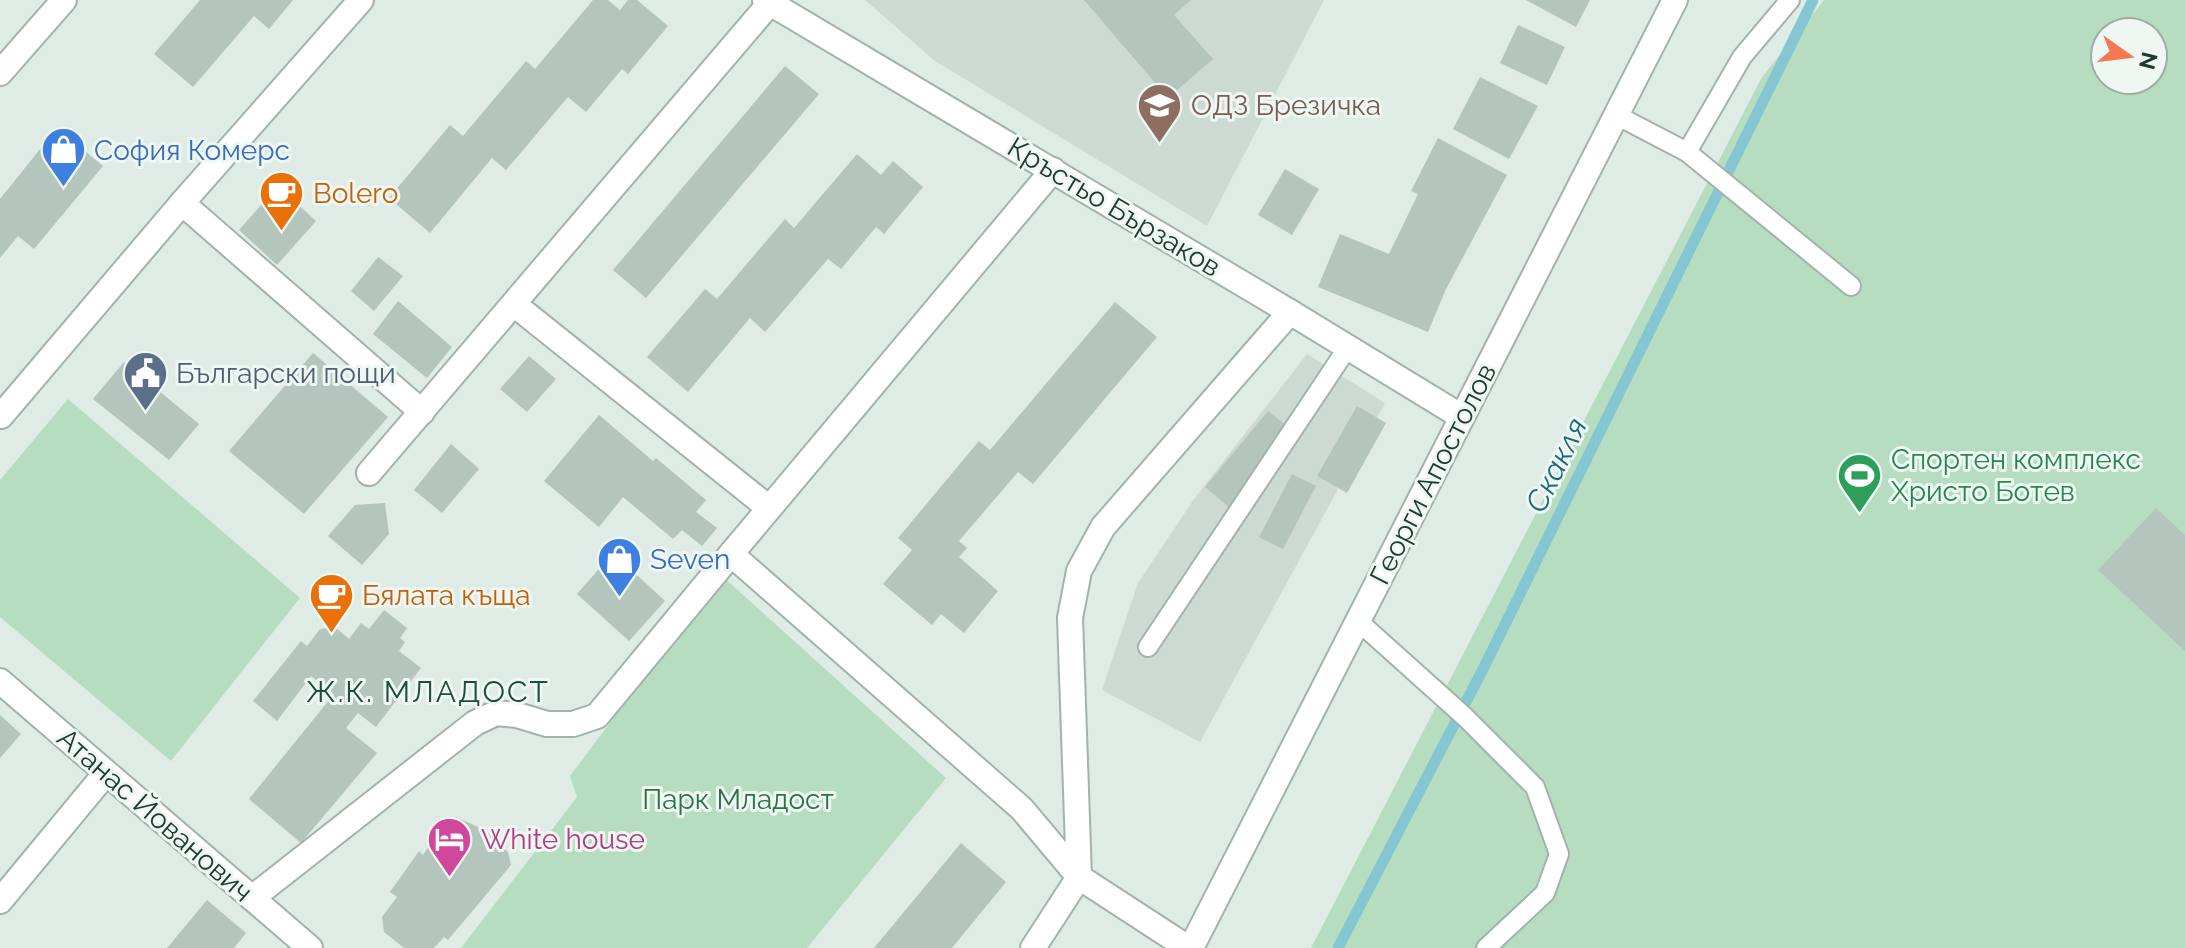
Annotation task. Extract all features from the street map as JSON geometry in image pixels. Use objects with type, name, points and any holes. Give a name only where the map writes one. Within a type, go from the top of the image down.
[{"type":"street","points":[[0,73],[64,0]]},
{"type":"street","points":[[1,416],[182,203],[361,0]]},
{"type":"street","name":"Георги Апостолов","points":[[1189,948],[1675,0]]},
{"type":"street","points":[[369,473],[515,305],[767,2]]},
{"type":"street","name":"Кръстьо Бързаков","points":[[767,2],[1462,417]]},
{"type":"street","points":[[252,898],[475,723],[496,713],[517,715],[547,724],[573,724],[597,716],[1053,170]]},
{"type":"street","points":[[182,203],[422,412]]},
{"type":"street","points":[[515,305],[769,508]]},
{"type":"street","points":[[1033,948],[1079,877],[1070,618],[1079,571],[1103,527],[1290,312]]},
{"type":"street","points":[[731,554],[1022,809],[1079,877],[1189,948]]},
{"type":"street","name":"Атанас Йованович","points":[[0,681],[310,948]]},
{"type":"street","points":[[0,901],[106,773]]},
{"type":"lane","points":[[1687,152],[1742,57],[1790,0]]},
{"type":"lane","points":[[1616,115],[1687,152],[1851,286]]},
{"type":"lane","points":[[1148,647],[1348,347]]},
{"type":"lane","points":[[1358,621],[1465,717],[1535,787],[1559,854],[1545,893],[1486,948]]},
{"type":"shaded area","name":"ОДЗ Брезичка","points":[[865,0],[1324,0],[1207,226],[935,61]]},
{"type":"shaded area","points":[[1307,354],[1385,403],[1200,742],[1102,690],[1138,583],[1194,499]]},
{"type":"green space","name":"Спортен комплекс Христо Ботев","points":[[1824,0],[2185,0],[2185,948],[1311,948],[1762,77]]},
{"type":"green space","points":[[68,399],[300,598],[171,761],[0,617],[0,480]]},
{"type":"green space","name":"Парк Младост","points":[[721,575],[946,778],[807,948],[461,948],[577,797],[570,776]]},
{"type":"building","points":[[200,0],[293,0],[269,29],[254,16],[193,87],[154,54]]},
{"type":"building","points":[[593,0],[608,0],[620,10],[628,0],[637,0],[668,26],[628,74],[622,69],[586,112],[568,97],[506,170],[492,158],[430,233],[389,198],[450,125],[463,136],[526,61],[535,69]]},
{"type":"building","points":[[1084,0],[1191,0],[1174,15],[1213,59],[1168,98]]},
{"type":"building","points":[[1526,0],[1590,0],[1576,27]]},
{"type":"building","points":[[1518,25],[1565,47],[1547,85],[1500,63]]},
{"type":"building","points":[[785,66],[819,94],[646,298],[613,270]]},
{"type":"building","points":[[1480,77],[1538,106],[1509,159],[1453,129]]},
{"type":"building","points":[[57,128],[103,166],[34,249],[18,236],[0,258],[0,199]]},
{"type":"building","points":[[1438,138],[1507,175],[1446,289],[1428,332],[1318,287],[1340,234],[1389,254],[1418,194],[1411,191]]},
{"type":"building","points":[[857,154],[881,175],[893,161],[923,187],[884,234],[876,227],[841,269],[828,259],[765,332],[750,318],[688,392],[647,357],[705,289],[717,299],[785,219],[794,228]]},
{"type":"building","points":[[1285,169],[1319,189],[1292,235],[1258,215]]},
{"type":"building","points":[[278,186],[316,221],[277,265],[239,230]]},
{"type":"building","points":[[378,257],[403,276],[374,311],[351,291]]},
{"type":"building","points":[[398,301],[452,347],[427,378],[373,334]]},
{"type":"building","points":[[1115,302],[1157,337],[1033,484],[1018,472],[959,541],[967,548],[959,557],[998,591],[964,633],[941,614],[932,625],[883,584],[912,550],[898,538],[979,441],[990,450]]},
{"type":"building","points":[[313,353],[388,417],[304,514],[229,451]]},
{"type":"building","points":[[529,356],[556,379],[527,412],[500,389]]},
{"type":"building","points":[[124,362],[199,424],[169,460],[93,399]]},
{"type":"building","points":[[1357,406],[1386,423],[1347,493],[1317,476]]},
{"type":"building","points":[[1268,411],[1292,430],[1229,507],[1205,487]]},
{"type":"building","points":[[599,415],[653,461],[656,458],[706,500],[696,512],[717,528],[702,546],[682,530],[673,539],[623,497],[599,527],[544,481]]},
{"type":"building","points":[[451,444],[479,469],[442,513],[414,490]]},
{"type":"building","points":[[1292,474],[1316,486],[1283,549],[1259,537]]},
{"type":"building","points":[[385,503],[389,534],[362,565],[328,536],[355,505]]},
{"type":"building","points":[[2156,508],[2185,535],[2185,651],[2098,570]]},
{"type":"building","points":[[613,553],[665,601],[629,641],[577,594]]},
{"type":"building","points":[[384,610],[407,628],[400,638],[405,642],[399,651],[421,668],[376,727],[358,713],[346,728],[377,753],[301,843],[249,799],[334,694],[311,676],[277,721],[253,701],[301,641],[307,646],[320,629],[335,627],[349,639],[361,623],[369,629]]},
{"type":"building","points":[[0,715],[21,734],[0,758]]},
{"type":"building","name":"White house","points":[[456,817],[487,831],[508,852],[511,865],[448,940],[444,937],[434,948],[404,948],[384,932],[382,917],[397,897],[390,892],[419,851],[423,855],[437,834],[442,837]]},
{"type":"building","points":[[961,843],[1006,882],[952,948],[874,948]]},
{"type":"building","points":[[207,900],[246,933],[234,948],[167,948]]},
{"type":"waterway","name":"Скакля","points":[[1338,948],[1483,669],[1813,0]]},
{"type":"place","name":"ОДЗ Брезичка","points":[[1160,144]]},
{"type":"place","name":"София Комерс","points":[[63,189]]},
{"type":"place","name":"Bolero","points":[[282,232]]},
{"type":"place","name":"Български пощи","points":[[145,412]]},
{"type":"place","name":"Спортен комплекс Христо Ботев","points":[[1860,514]]},
{"type":"place","name":"Seven","points":[[619,598]]},
{"type":"place","name":"Бялата къща","points":[[331,634]]},
{"type":"place","name":"White house","points":[[450,878]]},
{"type":"district","name":"Ж.К. МЛАДОСТ","points":[[428,691]]}]
